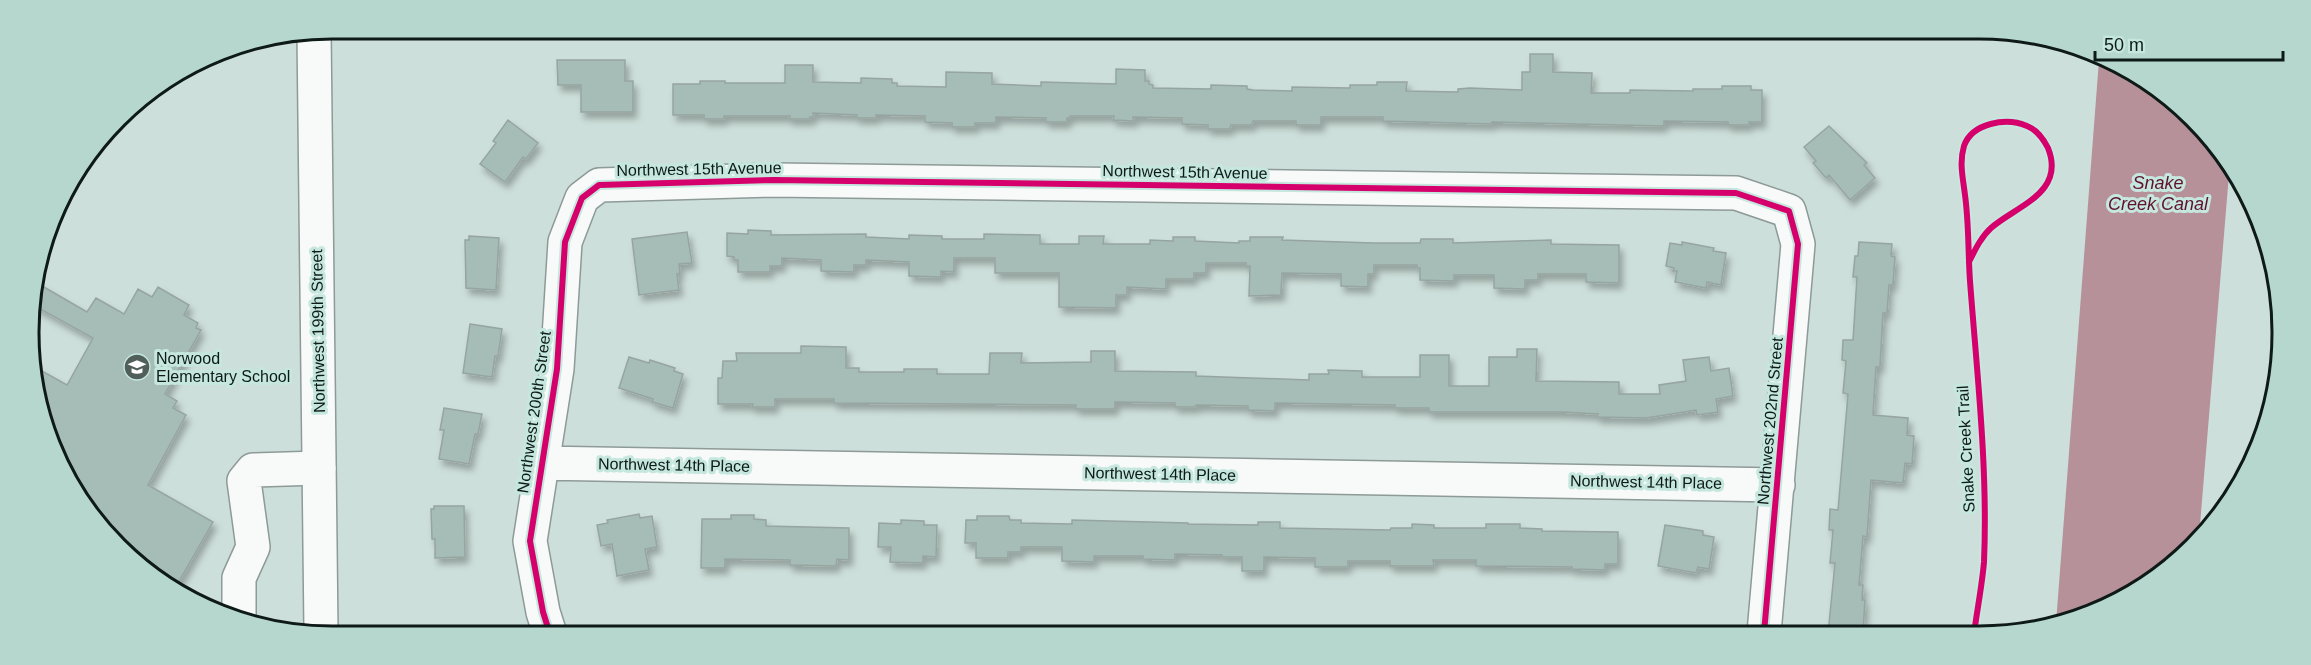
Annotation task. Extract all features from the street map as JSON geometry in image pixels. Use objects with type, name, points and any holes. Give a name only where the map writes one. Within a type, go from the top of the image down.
[{"type":"street","name":"Northwest 199th Street","points":[[314,40],[321,625]]},
{"type":"street","name":"Northwest 15th Avenue","points":[[582,198],[599,185],[774,180],[1736,193],[1790,211]]},
{"type":"street","name":"Northwest 200th Street","points":[[547,626],[530,541],[557,369],[565,242],[582,198]]},
{"type":"street","name":"Northwest 202nd Street","points":[[1765,626],[1798,244],[1790,211]]},
{"type":"street","name":"Northwest 14th Place","points":[[541,463],[1778,485]]},
{"type":"street","points":[[239,610],[239,578],[253,547],[244,481],[253,470],[319,468]]},
{"type":"water","name":"Snake Creek Canal","points":[[2099,65],[2142,88],[2172,112],[2199,139],[2229,179],[2200,525],[2172,553],[2142,577],[2091,604],[2057,615]]},
{"type":"building","points":[[1530,54],[1553,54],[1553,72],[1592,73],[1591,93],[1630,93],[1630,90],[1693,91],[1693,89],[1722,89],[1722,86],[1751,86],[1751,90],[1762,90],[1762,122],[1749,122],[1749,125],[1728,125],[1728,122],[1664,121],[1664,126],[1492,122],[1492,124],[1383,121],[1383,117],[1321,117],[1321,125],[1296,125],[1296,121],[1253,121],[1252,125],[1231,125],[1230,129],[1208,129],[1208,125],[1182,124],[1182,118],[1133,117],[1134,121],[1113,120],[1114,116],[1070,116],[1067,122],[1046,122],[1046,118],[996,117],[996,123],[975,123],[975,127],[952,127],[952,123],[925,122],[925,116],[876,115],[876,118],[857,118],[857,115],[813,113],[814,117],[810,119],[789,119],[790,116],[724,116],[724,119],[704,119],[704,115],[673,115],[673,84],[700,84],[700,81],[785,83],[785,65],[813,65],[813,82],[861,83],[861,78],[892,79],[892,83],[897,83],[897,86],[946,87],[946,72],[992,73],[992,84],[1041,86],[1041,82],[1116,84],[1116,69],[1145,70],[1145,81],[1149,81],[1153,88],[1211,89],[1211,85],[1247,86],[1247,89],[1253,90],[1292,91],[1292,87],[1350,88],[1350,85],[1377,85],[1377,82],[1407,82],[1406,91],[1458,92],[1458,89],[1470,88],[1522,90],[1522,72],[1530,72]]},
{"type":"building","points":[[557,60],[625,60],[625,81],[633,81],[633,112],[581,112],[581,85],[558,85]]},
{"type":"building","points":[[508,120],[538,143],[526,159],[523,157],[505,182],[480,164],[496,143],[493,141]]},
{"type":"building","points":[[1829,126],[1867,163],[1864,165],[1875,178],[1850,200],[1829,175],[1826,178],[1813,163],[1816,161],[1804,147]]},
{"type":"building","points":[[748,230],[771,231],[771,235],[866,234],[866,237],[909,239],[909,235],[942,236],[942,239],[984,239],[984,234],[1040,235],[1040,244],[1079,244],[1079,236],[1104,236],[1103,244],[1150,244],[1150,240],[1173,241],[1173,237],[1195,237],[1195,241],[1239,243],[1239,241],[1250,241],[1250,237],[1374,243],[1420,243],[1421,239],[1453,239],[1453,243],[1551,240],[1551,244],[1619,245],[1619,283],[1586,282],[1586,274],[1538,274],[1538,280],[1525,280],[1525,289],[1494,288],[1494,275],[1454,275],[1454,281],[1420,280],[1420,268],[1417,268],[1417,265],[1374,265],[1374,274],[1368,274],[1368,287],[1341,286],[1341,274],[1282,273],[1281,295],[1249,296],[1250,266],[1246,266],[1246,263],[1206,263],[1206,273],[1194,273],[1194,279],[1166,279],[1166,289],[1127,287],[1127,295],[1116,295],[1116,308],[1059,307],[1059,273],[995,273],[995,258],[954,258],[954,272],[941,271],[941,277],[909,276],[909,262],[866,260],[866,265],[854,265],[854,272],[821,271],[821,260],[782,258],[782,266],[770,266],[770,272],[738,272],[738,260],[727,256],[727,233],[748,234]]},
{"type":"building","points":[[687,232],[692,263],[679,264],[680,273],[677,274],[679,290],[639,295],[632,239]]},
{"type":"building","points":[[469,236],[499,238],[496,290],[466,288],[465,240],[469,240]]},
{"type":"building","points":[[1682,242],[1714,248],[1713,251],[1726,253],[1721,285],[1707,282],[1706,288],[1675,282],[1677,271],[1666,266],[1670,243],[1682,245]]},
{"type":"building","points":[[1859,242],[1892,244],[1891,256],[1895,257],[1893,285],[1889,285],[1887,313],[1883,313],[1880,367],[1876,367],[1873,415],[1908,418],[1907,435],[1914,436],[1912,464],[1905,463],[1903,483],[1871,480],[1867,537],[1863,536],[1859,585],[1863,585],[1862,600],[1865,600],[1863,626],[1829,626],[1835,563],[1830,563],[1833,530],[1829,530],[1830,509],[1838,510],[1848,394],[1843,393],[1846,361],[1842,360],[1843,340],[1853,340],[1857,277],[1853,277],[1855,256],[1858,256]]},
{"type":"building","points":[[43,287],[87,312],[96,298],[124,314],[138,289],[152,297],[158,287],[189,305],[184,315],[198,323],[196,328],[201,330],[165,394],[177,401],[173,408],[186,415],[148,485],[213,522],[178,582],[139,553],[112,526],[88,496],[61,445],[49,408],[42,371],[67,385],[93,338],[40,309]]},
{"type":"building","points":[[470,324],[502,329],[492,377],[463,373]]},
{"type":"building","points":[[801,346],[846,347],[846,368],[859,368],[859,372],[937,369],[937,374],[989,374],[990,353],[1022,353],[1021,363],[1091,362],[1091,351],[1115,351],[1115,371],[1196,372],[1196,376],[1309,380],[1309,374],[1329,374],[1328,370],[1362,371],[1362,377],[1420,377],[1420,355],[1449,355],[1449,386],[1489,386],[1489,357],[1517,357],[1517,349],[1537,349],[1536,381],[1619,382],[1619,394],[1660,394],[1659,385],[1686,381],[1683,360],[1709,357],[1711,371],[1729,368],[1733,396],[1716,399],[1718,412],[1697,415],[1696,410],[1646,418],[1597,417],[1598,414],[1561,412],[1429,412],[1429,408],[1395,408],[1395,405],[1275,403],[1275,411],[1248,410],[1248,406],[1175,407],[1175,403],[1115,402],[1115,409],[1076,409],[1076,405],[834,403],[834,399],[775,399],[775,407],[752,407],[753,404],[718,404],[718,378],[722,378],[723,361],[737,361],[736,353],[801,353]]},
{"type":"building","points":[[629,357],[649,363],[650,360],[675,368],[674,371],[683,374],[673,408],[619,388]]},
{"type":"building","points":[[444,408],[482,414],[469,464],[439,459],[444,430],[440,430]]},
{"type":"building","points":[[434,506],[464,506],[465,557],[435,558],[431,509],[434,509]]},
{"type":"building","points":[[639,514],[640,518],[652,516],[657,547],[645,549],[649,570],[617,576],[612,544],[601,546],[597,525],[608,523],[607,520]]},
{"type":"building","points":[[731,515],[754,515],[754,519],[766,520],[766,526],[849,528],[849,560],[837,559],[836,566],[790,565],[790,560],[725,559],[725,568],[701,568],[702,519],[731,519]]},
{"type":"building","points":[[977,516],[1009,516],[1010,520],[1021,520],[1021,523],[1072,524],[1072,520],[1258,525],[1258,522],[1280,522],[1280,528],[1390,530],[1391,528],[1412,528],[1412,524],[1434,525],[1434,528],[1486,528],[1486,524],[1520,524],[1520,528],[1542,529],[1542,531],[1618,532],[1618,564],[1605,564],[1605,570],[1572,569],[1572,567],[1476,566],[1476,560],[1433,560],[1434,566],[1390,566],[1390,561],[1348,561],[1348,567],[1315,567],[1315,558],[1264,557],[1264,571],[1242,571],[1242,557],[1222,557],[1222,555],[1175,554],[1175,560],[1143,559],[1143,556],[1094,556],[1094,562],[1062,561],[1062,547],[1021,547],[1021,552],[1008,552],[1008,558],[976,558],[976,543],[965,543],[966,520],[977,520]]},
{"type":"building","points":[[901,520],[924,521],[924,525],[937,525],[936,557],[923,556],[923,563],[890,562],[891,547],[878,547],[879,523],[901,524]]},
{"type":"building","points":[[1665,525],[1703,531],[1703,535],[1714,537],[1709,569],[1698,567],[1696,573],[1658,566]]},
{"type":"cycle path","name":"Snake Creek Trail","points":[[2009,122],[2027,126],[2039,135],[2048,148],[2052,163],[2050,176],[2036,197],[1987,232],[1969,262],[1962,170],[1964,146],[1974,132],[1991,124],[2009,122]]},
{"type":"cycle path","points":[[547,626],[530,541],[557,369],[565,242],[582,198],[599,185],[774,180],[1736,193],[1789,211],[1798,244],[1765,626]]},
{"type":"cycle path","name":"Snake Creek Trail","points":[[1969,262],[1981,422],[1985,527],[1984,562],[1975,626]]},
{"type":"place","name":"Norwood Elementary School","points":[[137,367]]}]
